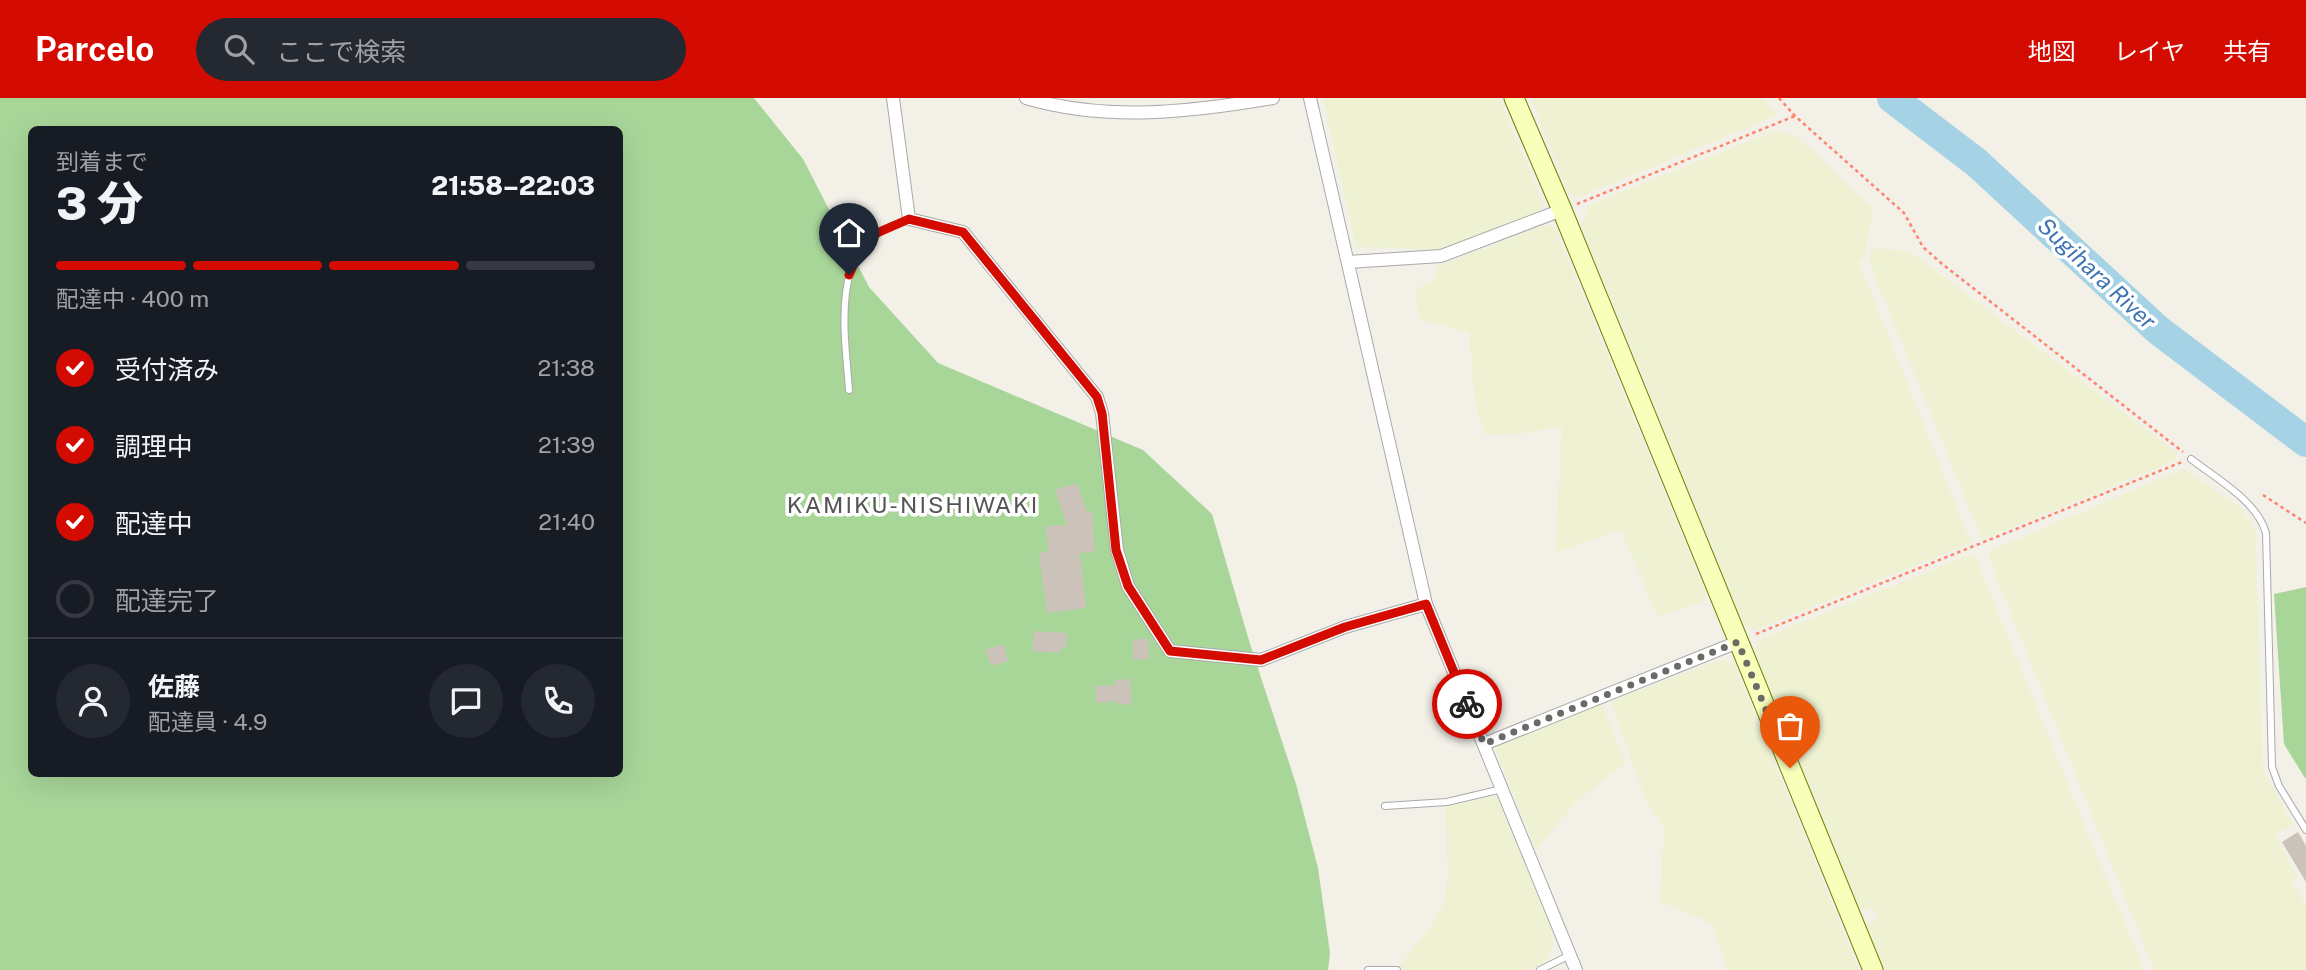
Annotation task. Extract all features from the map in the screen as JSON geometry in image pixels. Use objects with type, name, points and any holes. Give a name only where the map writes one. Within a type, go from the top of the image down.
[{"type":"street","points":[[893,98],[909,219],[963,232],[1097,397],[1102,413],[1116,550],[1128,586],[1170,651],[1261,660],[1345,627],[1426,604]]},
{"type":"street","points":[[1026,98],[1058,107],[1145,113],[1219,107],[1273,98]]},
{"type":"street","points":[[1310,98],[1426,604],[1576,970]]},
{"type":"street","points":[[1514,98],[1872,970]]},
{"type":"street","points":[[1348,262],[1441,256],[1562,210]]},
{"type":"street","points":[[1484,744],[1738,642]]},
{"type":"lane","points":[[849,390],[844,310],[849,275],[860,250],[877,233],[909,219]]},
{"type":"lane","points":[[2192,459],[2262,519],[2266,533],[2272,767],[2279,786],[2306,830]]},
{"type":"lane","points":[[1385,806],[1447,802],[1502,789]]},
{"type":"lane","points":[[1540,970],[1570,955]]},
{"type":"lane","points":[[1368,970],[1397,970]]},
{"type":"path","points":[[1779,98],[1795,116],[1903,213],[1923,247],[1941,263],[2192,459]]},
{"type":"path","points":[[1562,210],[1795,116]]},
{"type":"path","points":[[1738,642],[2192,459]]},
{"type":"path","points":[[2263,495],[2306,523]]},
{"type":"green space","points":[[0,98],[754,98],[803,159],[869,287],[938,363],[1143,450],[1212,514],[1250,644],[1296,784],[1318,868],[1330,953],[1328,970],[0,970]]},
{"type":"green space","points":[[1323,98],[1499,98],[1544,205],[1533,216],[1447,250],[1356,247]]},
{"type":"green space","points":[[1531,98],[1761,98],[1778,115],[1579,197],[1568,193]]},
{"type":"green space","points":[[1775,131],[1798,137],[1873,209],[1864,258],[1859,262],[1971,543],[1754,630],[1743,624],[1581,226],[1589,205]]},
{"type":"green space","points":[[1542,226],[1555,229],[1706,593],[1703,603],[1657,616],[1621,530],[1555,553],[1562,426],[1528,433],[1485,435],[1475,402],[1469,333],[1418,319],[1416,289],[1436,279],[1436,267]]},
{"type":"green space","points":[[1872,248],[1909,251],[2177,453],[2174,461],[1982,540],[1869,262]]},
{"type":"green space","points":[[2183,469],[2241,508],[2255,530],[2263,770],[2293,825],[2275,836],[2298,878],[2292,882],[2306,906],[2306,970],[2154,970],[1989,559],[1992,550]]},
{"type":"green space","points":[[1974,553],[2144,970],[1883,970],[1865,925],[1878,919],[1872,906],[1860,911],[1755,649],[1763,638]]},
{"type":"green space","points":[[2306,587],[2305,778],[2284,744],[2274,594]]},
{"type":"green space","points":[[1719,660],[1733,662],[1859,970],[1728,970],[1711,923],[1660,902],[1664,828],[1647,804],[1611,701]]},
{"type":"green space","points":[[1601,703],[1626,763],[1575,803],[1536,850],[1494,746]]},
{"type":"green space","points":[[1496,796],[1550,924],[1553,938],[1549,957],[1539,966],[1528,970],[1407,970],[1399,966],[1427,931],[1445,902],[1446,807]]},
{"type":"building","points":[[1077,483],[1087,512],[1092,511],[1095,552],[1080,553],[1086,608],[1047,613],[1039,553],[1048,552],[1046,526],[1067,525],[1055,490]]},
{"type":"building","points":[[1034,631],[1067,633],[1066,648],[1061,647],[1061,653],[1032,651]]},
{"type":"building","points":[[1133,639],[1148,639],[1149,659],[1133,660]]},
{"type":"building","points":[[1003,644],[1008,661],[991,666],[985,650]]},
{"type":"building","points":[[1130,679],[1132,704],[1117,705],[1117,701],[1096,703],[1095,686],[1116,685],[1115,680]]},
{"type":"building","points":[[2298,832],[2306,846],[2306,882],[2282,842]]},
{"type":"waterway","name":"Sugihara River","points":[[1892,98],[1977,163],[2158,330],[2306,442]]},
{"type":"way so far","points":[[1467,704],[1484,744],[1738,642],[1790,768]]},
{"type":"district","name":"KAMIKU-NISHIWAKI","points":[[913,504]]},
{"type":"route","points":[[849,275],[860,250],[877,233],[909,219],[963,232],[1097,397],[1102,413],[1116,550],[1128,586],[1170,651],[1261,660],[1345,627],[1426,604],[1467,704]]}]
